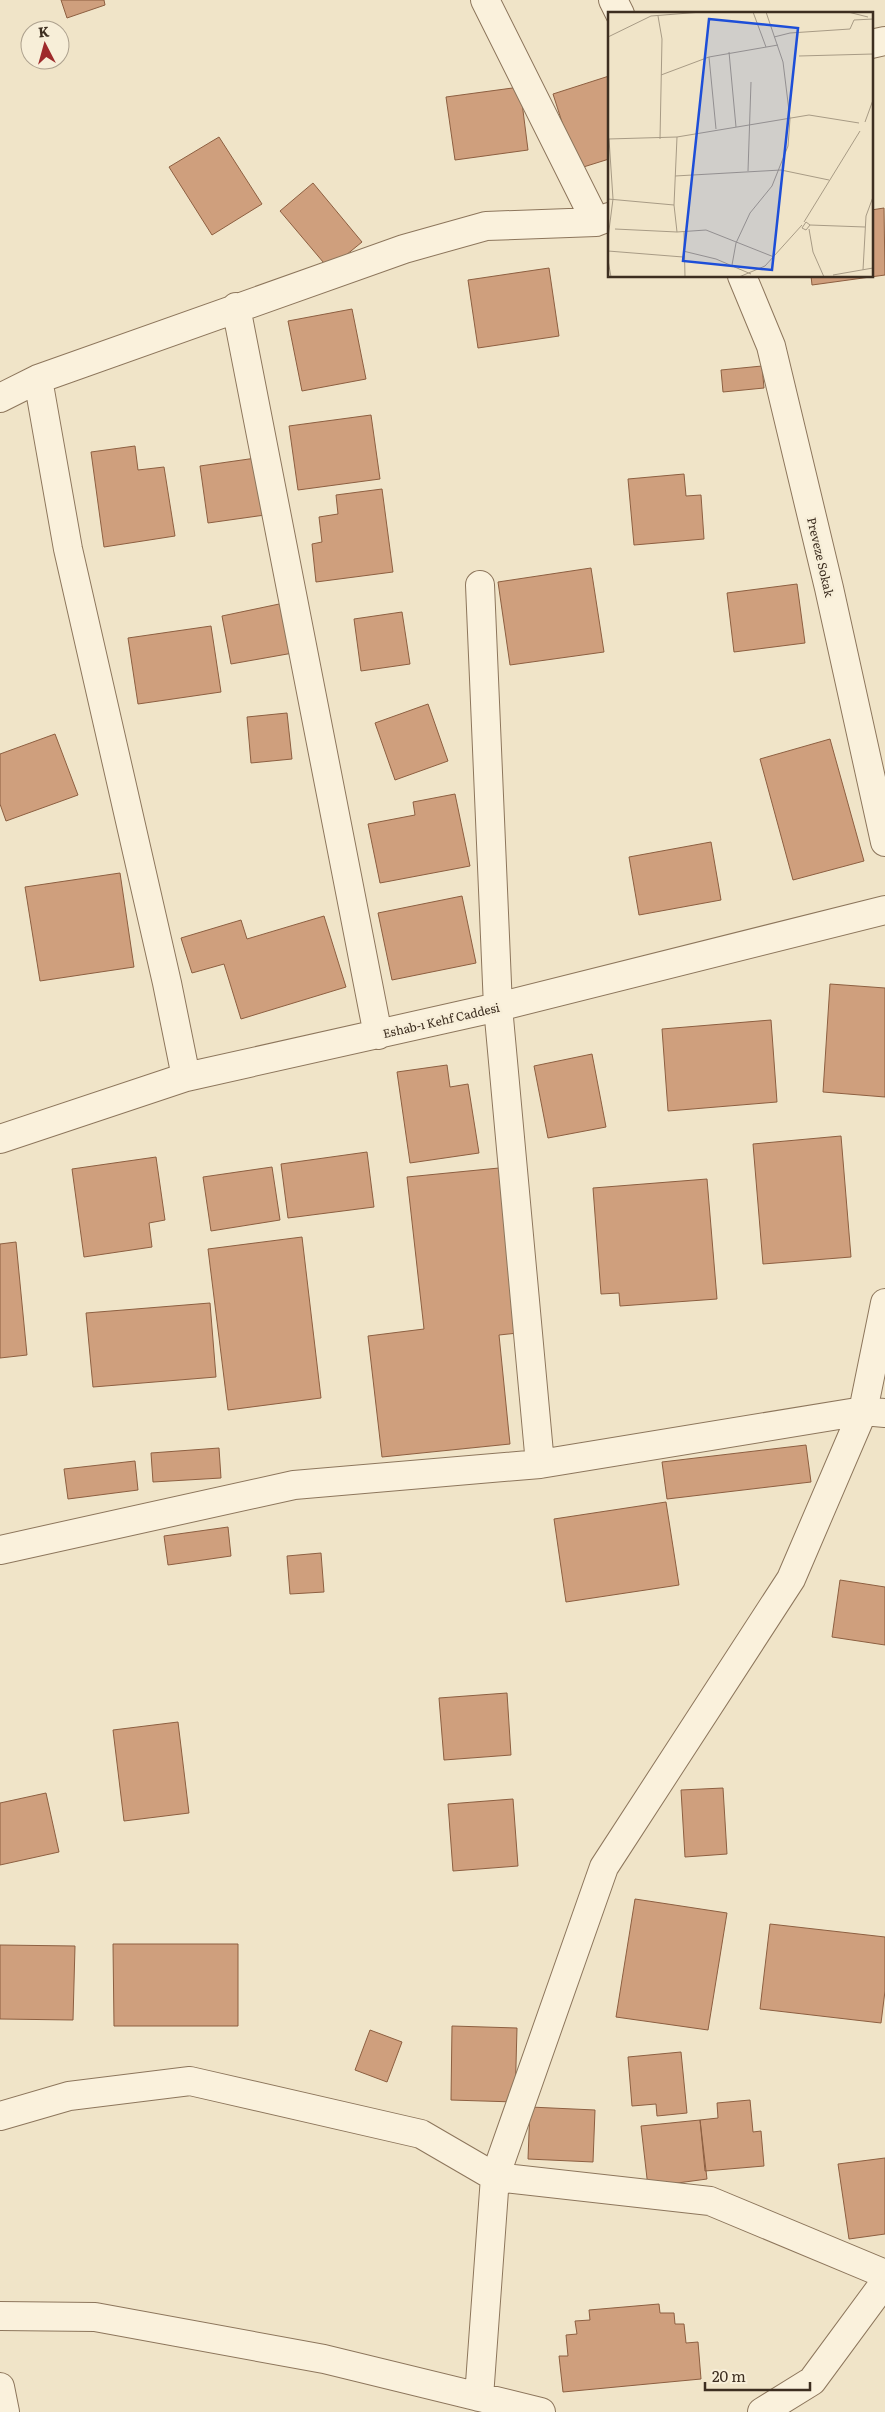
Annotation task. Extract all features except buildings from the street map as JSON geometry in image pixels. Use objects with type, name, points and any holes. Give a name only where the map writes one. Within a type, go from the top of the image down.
[{"type":"street","points":[[0,398],[38,379],[404,249],[486,226],[602,219],[485,0]]},
{"type":"street","points":[[613,0],[619,12]]},
{"type":"street","points":[[872,44],[885,41]]},
{"type":"street","name":"Preveze Sokak","points":[[743,278],[771,346],[829,588],[885,842]]},
{"type":"street","points":[[236,308],[378,1035]]},
{"type":"street","points":[[38,379],[68,549],[167,983],[186,1077]]},
{"type":"street","points":[[480,585],[498,1007],[540,1464]]},
{"type":"street","name":"Eshab-ı Kehf Caddesi","points":[[0,1140],[186,1077],[498,1007],[885,910]]},
{"type":"street","points":[[479,2397],[495,2177],[604,1867],[791,1579],[874,1412],[885,1303]]},
{"type":"street","points":[[0,1550],[294,1485],[540,1464],[874,1412]]},
{"type":"street","points":[[0,2116],[69,2096],[190,2081],[421,2134],[495,2177],[710,2201],[837,2252],[885,2274]]},
{"type":"street","points":[[762,2412],[812,2381],[885,2282]]},
{"type":"street","points":[[0,2316],[96,2317],[324,2359],[541,2412]]},
{"type":"street","points":[[0,2387],[4,2412]]}]
